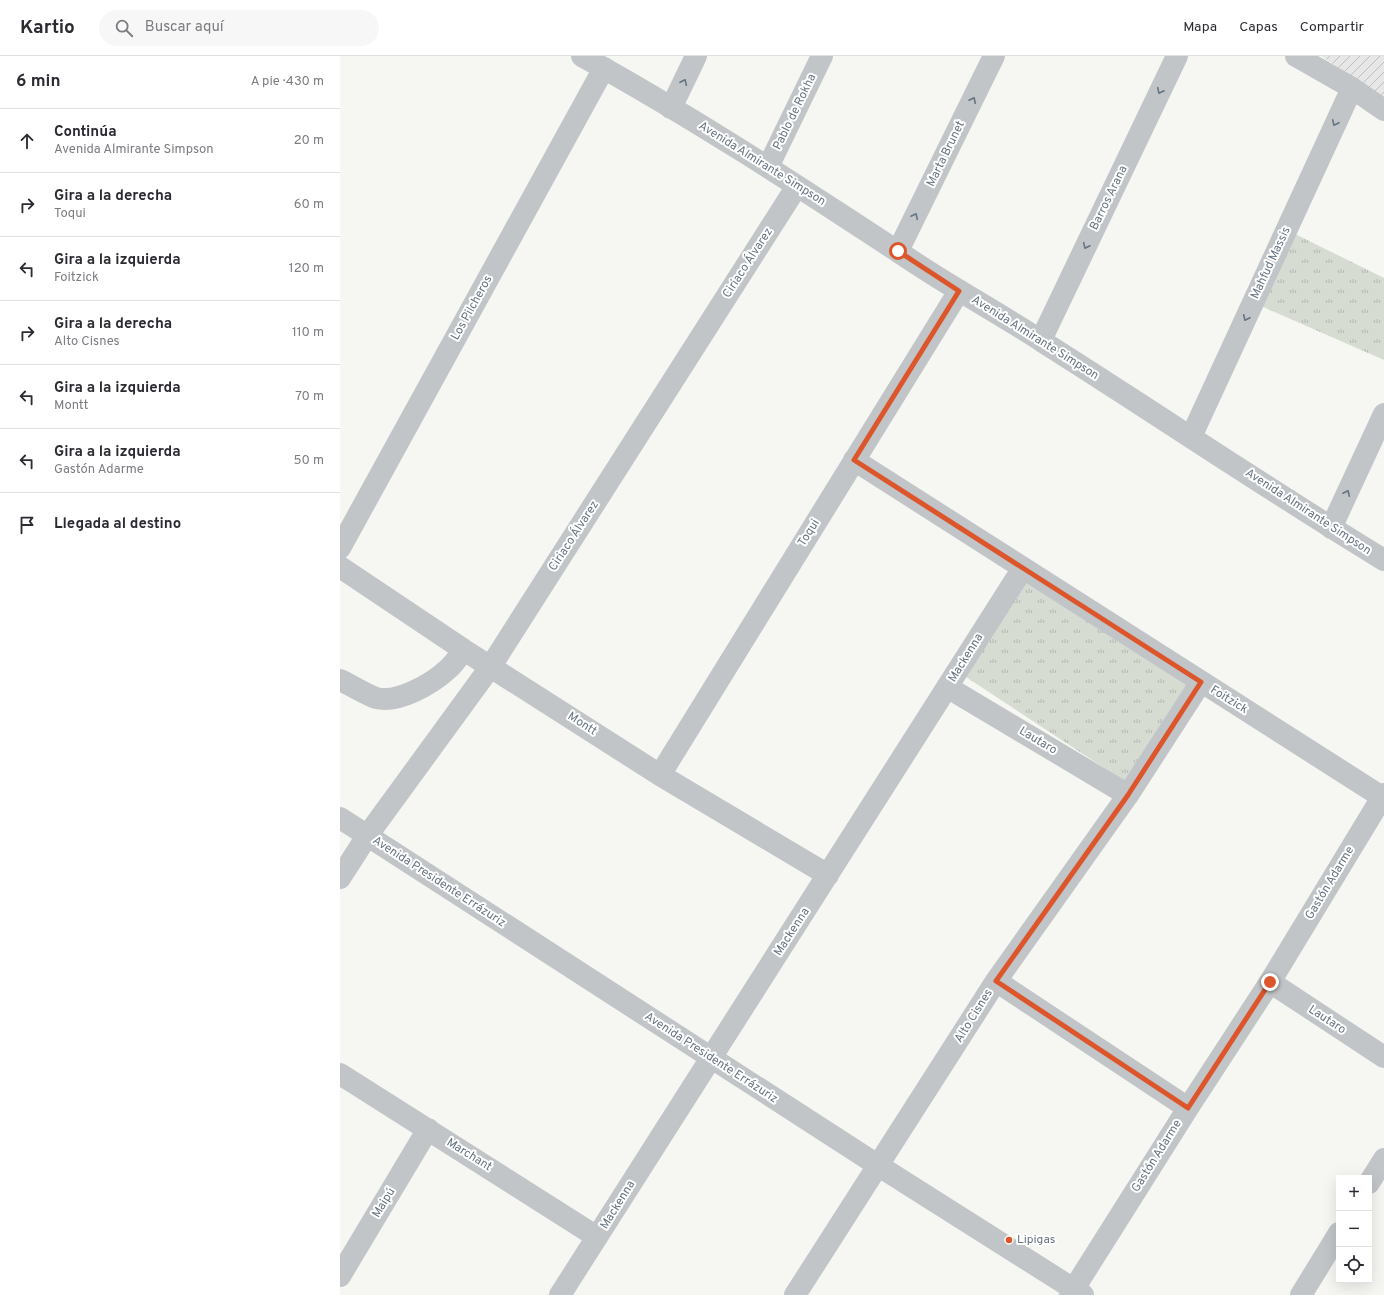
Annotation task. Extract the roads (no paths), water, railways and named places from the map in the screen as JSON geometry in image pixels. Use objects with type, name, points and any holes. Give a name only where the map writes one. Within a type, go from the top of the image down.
[{"type":"street","name":"Avenida Almirante Simpson","points":[[582,56],[671,108],[797,186],[959,291],[1041,340],[1331,528],[1384,560]]},
{"type":"street","points":[[671,108],[696,56]]},
{"type":"street","name":"Pablo de Rokha","points":[[768,168],[822,56]]},
{"type":"street","name":"Marta Brunet","points":[[898,251],[994,56]]},
{"type":"street","name":"Barros Arana","points":[[1041,340],[1177,56]]},
{"type":"street","points":[[1296,56],[1352,88],[1384,110]]},
{"type":"street","name":"Los Pilcheros","points":[[340,548],[604,68]]},
{"type":"street","name":"Mahfud Massis","points":[[1191,437],[1352,88]]},
{"type":"street","name":"Ciriaco Álvarez","points":[[340,878],[367,836],[491,666],[797,186]]},
{"type":"street","name":"Toqui","points":[[660,775],[959,291]]},
{"type":"street","points":[[1331,528],[1384,414]]},
{"type":"street","name":"Foitzick","points":[[854,460],[1201,682],[1383,795]]},
{"type":"street","name":"Montt","points":[[340,567],[464,650],[660,775],[828,875]]},
{"type":"street","name":"Mackenna","points":[[560,1295],[1023,568]]},
{"type":"street","points":[[340,680],[377,698],[390,698],[406,695],[430,683],[449,668],[464,650]]},
{"type":"street","name":"Alto Cisnes","points":[[795,1295],[996,981],[1128,795],[1201,682]]},
{"type":"street","name":"Lautaro","points":[[947,687],[1128,795]]},
{"type":"street","name":"Gastón Adarme","points":[[1076,1293],[1188,1108],[1270,982],[1383,795]]},
{"type":"street","name":"Avenida Presidente Errázuriz","points":[[340,818],[1076,1293]]},
{"type":"street","points":[[996,981],[1188,1108]]},
{"type":"street","name":"Lautaro","points":[[1270,982],[1384,1057]]},
{"type":"street","name":"Marchant","points":[[340,1074],[598,1237]]},
{"type":"street","name":"Maipú","points":[[340,1276],[428,1129]]},
{"type":"street","points":[[1372,1179],[1384,1159]]},
{"type":"street","points":[[1301,1295],[1336,1238]]},
{"type":"place","name":"Lipigas","points":[[1009,1240]]}]
